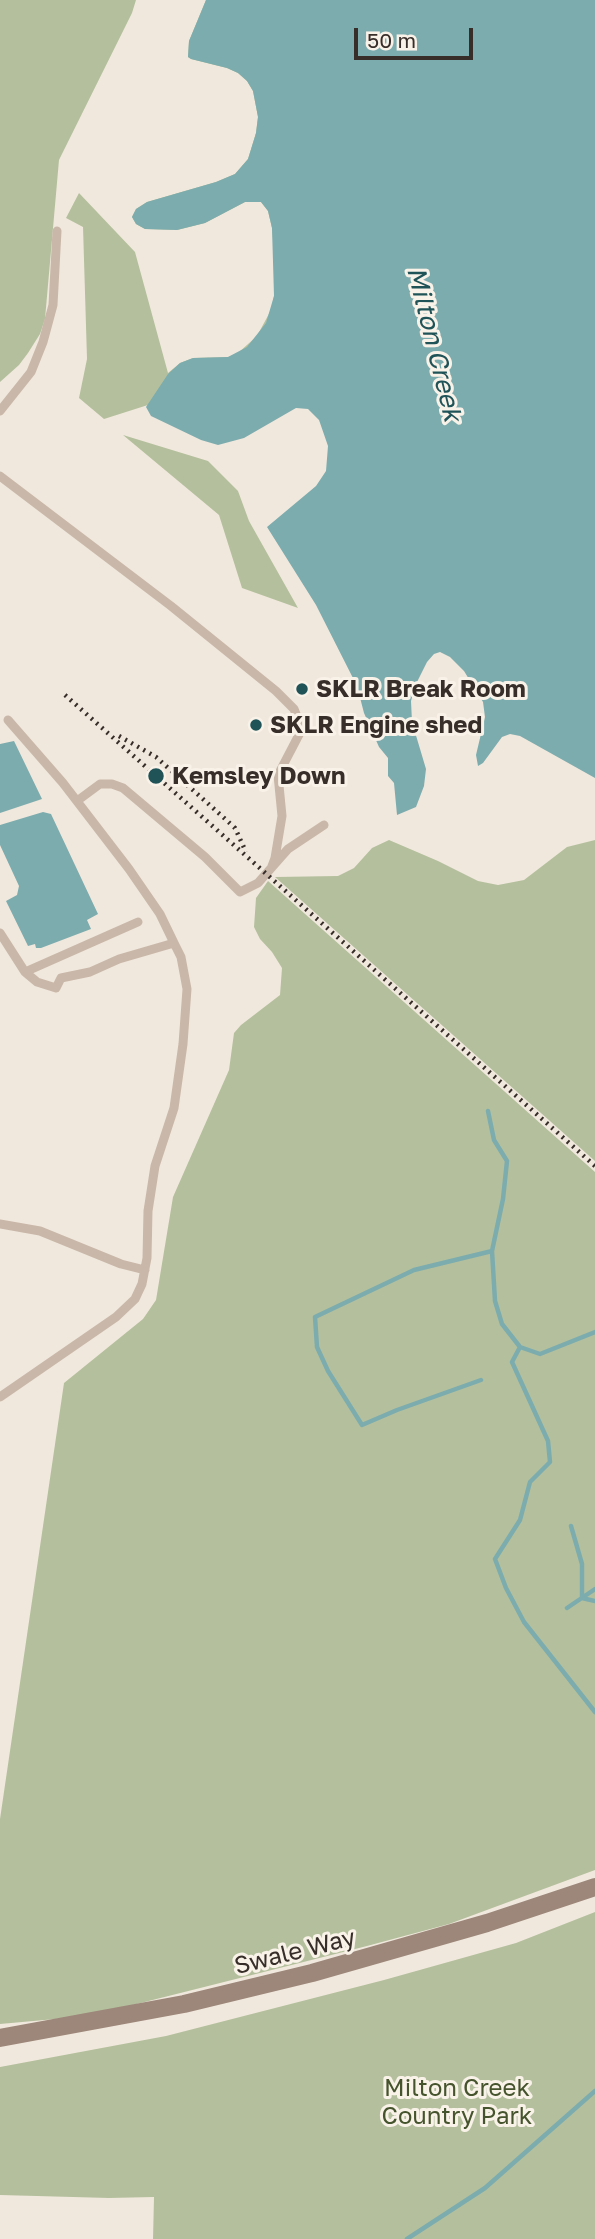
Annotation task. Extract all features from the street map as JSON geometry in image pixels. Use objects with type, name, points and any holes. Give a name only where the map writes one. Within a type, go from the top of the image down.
[{"type":"main road","name":"Swale Way","points":[[0,2038],[184,2004],[312,1973],[487,1923],[595,1887]]},
{"type":"lane","points":[[0,411],[31,372],[43,342],[54,305],[57,231]]},
{"type":"lane","points":[[0,476],[172,607],[276,691],[294,709],[302,729],[278,775],[282,816],[272,866]]},
{"type":"lane","points":[[0,1397],[127,1308],[139,1293],[145,1270],[148,1211],[154,1171],[175,1101],[187,1008],[185,971],[155,906],[77,801],[8,720]]},
{"type":"lane","points":[[77,801],[100,784],[123,788],[210,862],[238,892],[254,886],[288,849],[324,825]]},
{"type":"lane","points":[[24,972],[138,922]]},
{"type":"lane","points":[[0,933],[24,972],[37,982],[56,988],[61,978],[90,972],[119,959],[174,943]]},
{"type":"lane","points":[[0,1224],[40,1231],[121,1264],[145,1270]]},
{"type":"green space","points":[[0,0],[136,0],[59,160],[45,319],[40,334],[19,365],[0,382]]},
{"type":"green space","points":[[206,0],[390,256],[173,397],[104,419],[79,398],[87,359],[83,227],[66,218],[79,193],[135,252],[168,373],[180,363],[193,358],[228,357],[238,353],[257,336],[271,310],[275,269],[272,228],[268,211],[261,202],[245,202],[205,223],[177,230],[145,229],[136,224],[132,217],[136,209],[147,202],[235,174],[248,159],[258,117],[253,91],[238,73],[188,57],[189,41]]},
{"type":"green space","points":[[123,435],[208,461],[238,491],[249,521],[298,608],[242,588],[219,515]]},
{"type":"green space","points":[[389,840],[478,881],[498,885],[524,880],[567,847],[595,840],[595,1161],[275,877],[338,876],[354,868],[372,848]]},
{"type":"green space","points":[[268,881],[595,1172],[595,1870],[449,1924],[367,1946],[89,2016],[0,2024],[0,1819],[64,1383],[143,1319],[156,1300],[173,1197],[229,1070],[234,1033],[280,995],[282,968],[254,927],[256,898]]},
{"type":"green space","name":"Milton Creek Country Park","points":[[595,1912],[595,2239],[153,2239],[154,2197],[0,2195],[0,2067],[166,2036],[384,1980],[516,1943]]},
{"type":"water","name":"Milton Creek","points":[[206,0],[595,0],[595,778],[520,736],[510,734],[502,737],[478,766],[476,755],[485,717],[483,702],[464,671],[450,657],[440,652],[427,662],[411,701],[412,722],[426,769],[424,786],[416,807],[397,815],[394,783],[388,776],[388,758],[379,747],[364,713],[357,686],[316,605],[267,527],[316,486],[326,471],[328,446],[319,420],[308,409],[296,408],[244,438],[218,445],[201,440],[151,416],[146,407],[168,374],[180,363],[193,358],[228,357],[247,347],[266,323],[274,296],[272,228],[268,211],[261,202],[245,202],[205,223],[177,230],[145,229],[136,224],[132,217],[136,209],[147,202],[235,174],[248,159],[258,117],[253,91],[238,73],[188,57],[189,41]]},
{"type":"water","points":[[14,741],[42,799],[0,813],[0,744]]},
{"type":"water","points":[[43,812],[51,814],[98,914],[87,920],[91,929],[36,948],[35,944],[28,946],[6,901],[17,895],[19,886],[0,845],[0,825]]},
{"type":"waterway","points":[[488,1111],[494,1140],[507,1161],[503,1199],[492,1251],[495,1301],[502,1324],[520,1347],[540,1354],[595,1332]]},
{"type":"waterway","points":[[481,1380],[362,1425],[328,1371],[317,1347],[315,1317],[414,1270],[492,1251]]},
{"type":"waterway","points":[[520,1347],[512,1362],[548,1441],[550,1462],[530,1482],[520,1520],[495,1559],[506,1588],[524,1622],[595,1712]]},
{"type":"waterway","points":[[571,1526],[582,1564],[582,1598],[595,1601]]},
{"type":"waterway","points":[[567,1608],[595,1589]]},
{"type":"waterway","points":[[407,2239],[485,2188],[595,2091]]},
{"type":"railway","points":[[65,695],[595,1166]]},
{"type":"railway","points":[[119,736],[156,757],[223,817],[235,828],[246,852]]},
{"type":"place","name":"SKLR Break Room","points":[[302,689]]},
{"type":"place","name":"SKLR Engine shed","points":[[256,725]]},
{"type":"place","name":"Kemsley Down","points":[[156,776]]}]
